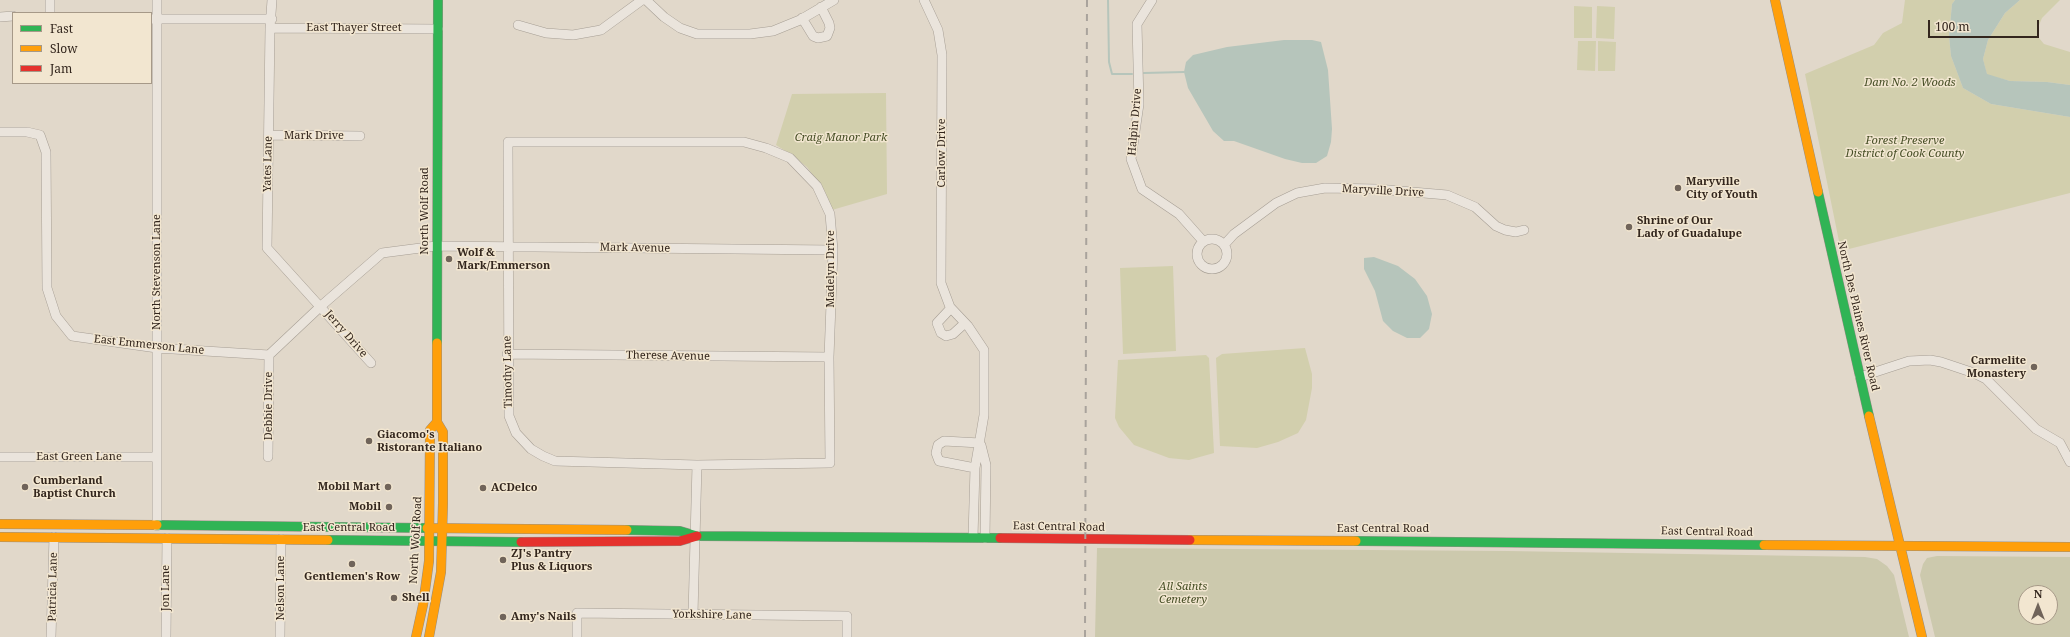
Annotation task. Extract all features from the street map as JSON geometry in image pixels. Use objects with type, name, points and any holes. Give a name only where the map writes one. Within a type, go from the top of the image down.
[{"type":"main road","name":"North Wolf Road","points":[[429,637],[439,585],[442,540],[443,432],[437,422],[436,246],[438,0]]},
{"type":"main road","name":"North Des Plaines River Road","points":[[1775,0],[1860,377],[1922,637]]},
{"type":"main road","name":"North Wolf Road","points":[[416,637],[426,590],[430,540],[430,430],[437,422]]},
{"type":"main road","name":"East Central Road","points":[[0,524],[680,531],[697,536],[973,537],[2070,547]]},
{"type":"main road","name":"East Central Road","points":[[0,537],[680,541],[697,536]]},
{"type":"street","points":[[50,0],[50,12]]},
{"type":"street","name":"North Stevenson Lane","points":[[157,0],[154,19],[157,526]]},
{"type":"street","name":"Yates Lane","points":[[272,0],[267,248],[321,306]]},
{"type":"street","points":[[518,25],[546,33],[573,35],[601,30],[642,0]]},
{"type":"street","points":[[646,0],[664,17],[680,28],[697,34],[750,34],[774,31],[802,18],[834,0]]},
{"type":"street","name":"Carlow Drive","points":[[924,0],[938,30],[942,55],[941,283],[951,308],[965,323],[984,350],[984,415],[975,468],[973,537]]},
{"type":"street","name":"Halpin Drive","points":[[1152,0],[1138,24],[1139,104],[1131,159],[1142,189],[1179,214],[1203,241]]},
{"type":"street","points":[[802,18],[813,36],[818,38],[827,36],[830,28],[829,23],[821,7]]},
{"type":"street","points":[[0,17],[12,16]]},
{"type":"street","name":"East Thayer Street","points":[[154,19],[438,29]]},
{"type":"street","name":"East Emmerson Lane","points":[[0,132],[27,132],[40,135],[46,152],[46,288],[56,316],[72,336],[157,348],[269,355]]},
{"type":"street","name":"Mark Drive","points":[[269,136],[360,136]]},
{"type":"street","name":"Timothy Lane","points":[[508,142],[507,354],[509,416],[516,433],[531,449],[543,456],[555,460],[698,465],[830,463]]},
{"type":"street","name":"Madelyn Drive","points":[[508,142],[744,142],[766,148],[790,158],[817,186],[830,214],[833,250],[829,357],[830,463]]},
{"type":"street","name":"Maryville Drive","points":[[1224,245],[1234,234],[1276,203],[1297,193],[1325,188],[1377,189],[1447,195],[1475,207],[1496,226],[1505,230],[1516,232],[1524,230]]},
{"type":"street","points":[[1212,239],[1224,245],[1226,249],[1226,260],[1219,267],[1209,269],[1200,264],[1196,255],[1203,241],[1212,239]]},
{"type":"street","points":[[269,355],[321,306],[382,253],[436,246]]},
{"type":"street","name":"Mark Avenue","points":[[436,246],[833,250]]},
{"type":"street","name":"Jerry Drive","points":[[321,306],[372,363]]},
{"type":"street","points":[[951,308],[937,323],[941,333],[946,336],[953,334],[965,323]]},
{"type":"street","name":"Therese Avenue","points":[[507,354],[829,357]]},
{"type":"street","name":"Debbie Drive","points":[[268,457],[269,355]]},
{"type":"street","points":[[1860,377],[1908,361],[1941,362],[1974,373],[1986,379],[2036,429],[2060,443],[2070,462]]},
{"type":"street","points":[[975,468],[939,461],[936,454],[938,445],[944,441],[980,443]]},
{"type":"street","name":"Carlow Drive","points":[[980,443],[986,465],[985,538]]},
{"type":"street","name":"East Green Lane","points":[[0,457],[157,457]]},
{"type":"street","points":[[693,614],[697,536],[698,465]]},
{"type":"street","name":"Patricia Lane","points":[[51,637],[54,537]]},
{"type":"street","name":"Jon Lane","points":[[166,637],[167,538]]},
{"type":"street","name":"Nelson Lane","points":[[280,637],[281,539]]},
{"type":"street","name":"Yorkshire Lane","points":[[577,637],[577,613],[848,616],[847,637]]},
{"type":"green space","name":"Forest Preserve District of Cook County","points":[[1905,0],[1955,0],[1952,4],[1949,36],[1951,56],[1963,88],[1991,104],[2070,117],[2070,193],[1841,251],[1805,74],[1874,45],[1883,33],[1902,23]]},
{"type":"green space","points":[[2020,0],[2060,0],[2042,18],[2037,30],[2039,38],[2044,44],[2070,52],[2070,85],[2047,82],[2010,81],[1987,75],[1983,59],[1988,40],[2005,13]]},
{"type":"green space","points":[[1574,6],[1592,7],[1592,38],[1574,38]]},
{"type":"green space","points":[[1597,6],[1615,7],[1614,39],[1596,38]]},
{"type":"green space","points":[[1578,41],[1596,41],[1595,71],[1577,70]]},
{"type":"green space","points":[[1598,41],[1616,42],[1615,71],[1598,71]]},
{"type":"green space","name":"Craig Manor Park","points":[[886,93],[887,194],[832,210],[825,192],[807,167],[776,145],[792,94]]},
{"type":"green space","points":[[1173,266],[1176,351],[1123,354],[1120,268]]},
{"type":"green space","points":[[1305,348],[1312,374],[1312,388],[1306,420],[1298,433],[1278,442],[1257,448],[1220,446],[1216,358],[1222,354]]},
{"type":"green space","points":[[1206,355],[1209,358],[1214,453],[1189,460],[1169,458],[1134,445],[1119,427],[1115,418],[1118,360]]},
{"type":"green space","name":"All Saints Cemetery","points":[[1097,548],[1508,551],[1865,557],[1877,559],[1887,566],[1894,575],[1909,637],[1095,637]]},
{"type":"green space","points":[[1937,556],[2070,557],[2070,637],[1935,637],[1920,575],[1923,564],[1927,558]]},
{"type":"shaded area","points":[[1955,0],[2020,0],[2005,13],[1988,40],[1983,59],[1987,74],[2010,81],[2047,82],[2070,85],[2070,117],[1991,104],[1963,88],[1951,56],[1949,36],[1952,4]]},
{"type":"shaded area","points":[[1284,40],[1312,40],[1321,42],[1328,70],[1332,129],[1331,142],[1327,156],[1316,163],[1302,163],[1285,159],[1234,141],[1224,141],[1213,131],[1188,88],[1184,72],[1186,62],[1193,55],[1227,47]]},
{"type":"shaded area","points":[[1374,257],[1398,266],[1415,279],[1427,296],[1432,314],[1429,329],[1420,338],[1407,338],[1393,331],[1383,321],[1375,291],[1364,269],[1364,258]]},
{"type":"waterway","points":[[1108,0],[1109,62],[1112,74],[1132,74]]},
{"type":"waterway","points":[[1144,73],[1184,72]]},
{"type":"railway","points":[[1085,637],[1087,0]]},
{"type":"traffic: fast","points":[[437,343],[438,0]]},
{"type":"traffic: fast","points":[[1818,192],[1869,416]]},
{"type":"traffic: fast","points":[[157,525],[427,528]]},
{"type":"traffic: fast","points":[[627,530],[680,531],[697,536],[1000,538]]},
{"type":"traffic: fast","points":[[328,540],[521,542]]},
{"type":"traffic: fast","points":[[1356,541],[1764,545]]},
{"type":"traffic: slow","points":[[1775,0],[1818,192]]},
{"type":"traffic: slow","points":[[429,637],[441,572],[443,503],[443,432],[437,422],[437,343]]},
{"type":"traffic: slow","points":[[1869,416],[1922,637]]},
{"type":"traffic: slow","points":[[416,637],[423,605],[429,561],[430,430],[437,422]]},
{"type":"traffic: slow","points":[[0,524],[157,525]]},
{"type":"traffic: slow","points":[[427,528],[627,530]]},
{"type":"traffic: slow","points":[[0,537],[328,540]]},
{"type":"traffic: slow","points":[[1190,540],[1356,541]]},
{"type":"traffic: slow","points":[[1764,545],[2070,547]]},
{"type":"traffic: jam","points":[[521,542],[680,541],[697,536]]},
{"type":"traffic: jam","points":[[1000,538],[1190,540]]},
{"type":"place","name":"Maryville City of Youth","points":[[1678,188]]},
{"type":"place","name":"Shrine of Our Lady of Guadalupe","points":[[1629,227]]},
{"type":"place","name":"Wolf & Mark/Emmerson","points":[[449,259]]},
{"type":"place","name":"Carmelite Monastery","points":[[2034,367]]},
{"type":"place","name":"Giacomo's Ristorante Italiano","points":[[369,441]]},
{"type":"place","name":"Cumberland Baptist Church","points":[[25,487]]},
{"type":"place","name":"Mobil Mart","points":[[388,487]]},
{"type":"place","name":"ACDelco","points":[[483,488]]},
{"type":"place","name":"Mobil","points":[[389,507]]},
{"type":"place","name":"ZJ's Pantry Plus & Liquors","points":[[503,560]]},
{"type":"place","name":"Gentlemen's Row","points":[[352,564]]},
{"type":"place","name":"Shell","points":[[394,598]]},
{"type":"place","name":"Amy's Nails","points":[[503,617]]},
{"type":"park label","name":"Dam No. 2 Woods","points":[[1910,83]]}]
